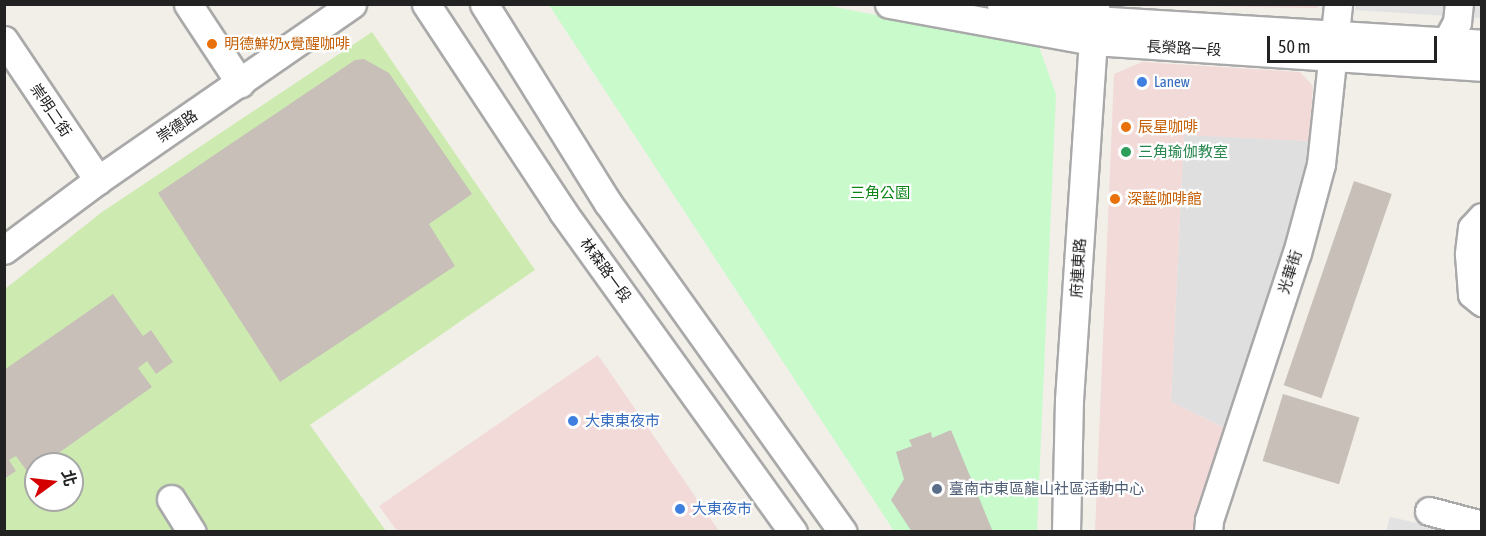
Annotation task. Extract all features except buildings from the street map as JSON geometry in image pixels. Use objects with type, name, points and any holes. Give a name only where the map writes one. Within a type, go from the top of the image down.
[{"type":"street","points":[[188,4],[240,83]]},
{"type":"street","name":"崇德路","points":[[4,250],[98,180],[352,4]]},
{"type":"street","name":"林森路一段","points":[[426,4],[563,212],[793,531]]},
{"type":"street","points":[[484,4],[608,203],[843,531]]},
{"type":"street","name":"長榮路一段","points":[[889,4],[1334,45],[1446,42],[1482,44]]},
{"type":"street","name":"長榮路一段","points":[[1001,4],[1093,22],[1164,13],[1334,45],[1482,67]]},
{"type":"street","name":"光華街","points":[[1208,531],[1209,520],[1297,253],[1321,164],[1338,4]]},
{"type":"street","points":[[1441,4],[1440,20],[1446,42]]},
{"type":"street","points":[[1446,42],[1457,22],[1459,4]]},
{"type":"street","name":"府連東路","points":[[1066,531],[1069,400],[1093,22]]},
{"type":"street","name":"崇明二街","points":[[4,40],[98,180]]},
{"type":"street","points":[[1482,217],[1472,228],[1469,255],[1472,294],[1482,302]]},
{"type":"street","points":[[171,499],[192,531]]},
{"type":"street","points":[[1429,511],[1482,525]]},
{"type":"shaded area","points":[[1356,4],[1481,5],[1481,18],[1355,10]]},
{"type":"shaded area","points":[[1142,5],[1321,5],[1317,8]]},
{"type":"shaded area","points":[[1142,62],[1300,72],[1313,86],[1309,141],[1184,135],[1171,402],[1231,431],[1202,531],[1095,532],[1114,74]]},
{"type":"shaded area","points":[[1184,134],[1309,141],[1298,210],[1231,431],[1171,402]]},
{"type":"shaded area","name":"大東東夜市","points":[[598,355],[719,531],[397,531],[379,506]]},
{"type":"shaded area","points":[[1390,517],[1453,531],[1386,532]]},
{"type":"green space","name":"三角公園","points":[[549,5],[825,5],[1039,47],[1056,94],[1037,531],[894,531]]},
{"type":"green space","points":[[372,32],[535,270],[310,425],[386,531],[5,532],[5,289],[102,212]]},
{"type":"place","name":"明德鮮奶x覺醒咖啡","points":[[212,44]]},
{"type":"place","name":"Lanew","points":[[1142,82]]},
{"type":"place","name":"辰星咖啡","points":[[1126,127]]},
{"type":"place","name":"三角瑜伽教室","points":[[1126,152]]},
{"type":"place","name":"深藍咖啡館","points":[[1115,199]]},
{"type":"place","name":"大東東夜市","points":[[573,421]]},
{"type":"place","name":"臺南市東區龍山社區活動中心","points":[[937,489]]},
{"type":"place","name":"大東夜市","points":[[680,509]]}]
